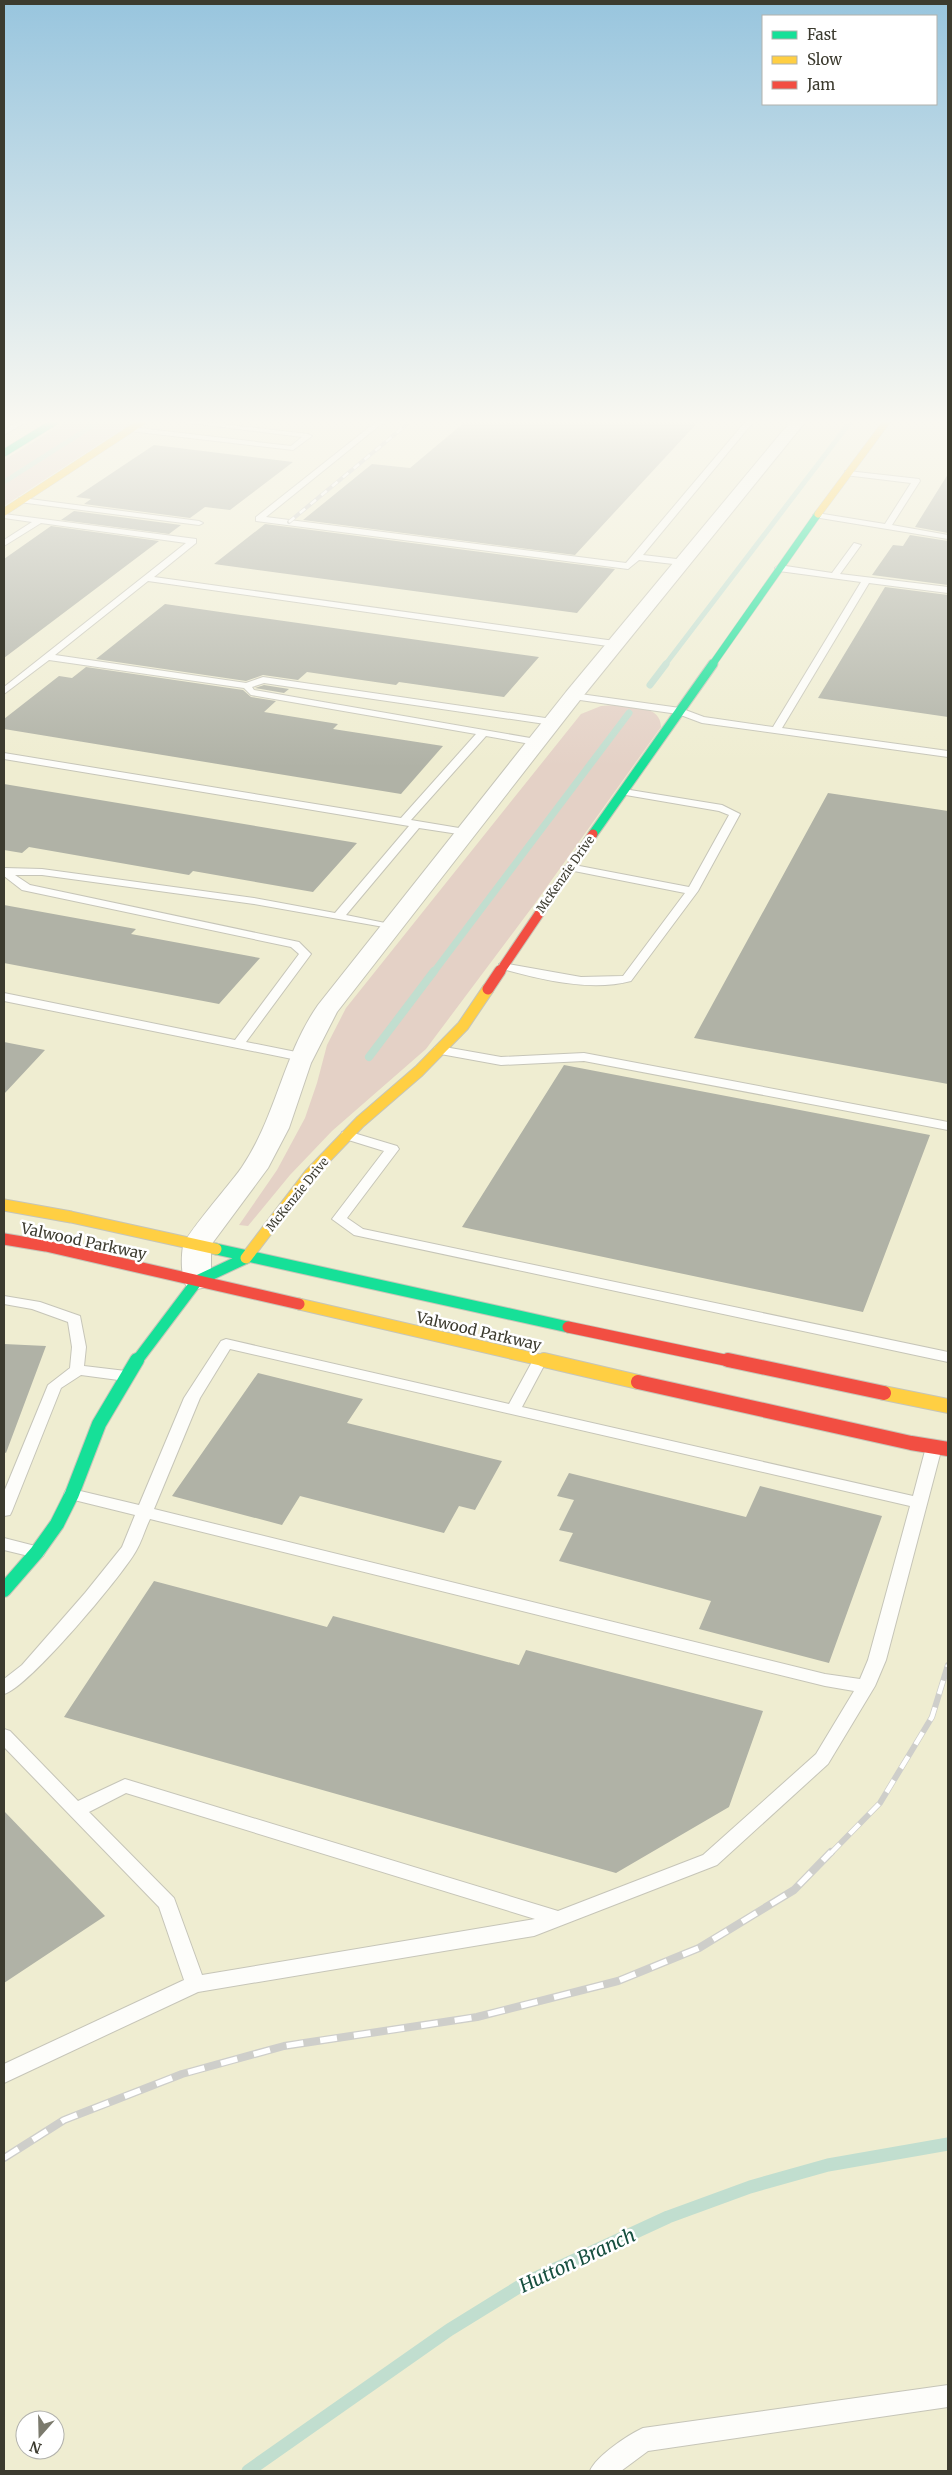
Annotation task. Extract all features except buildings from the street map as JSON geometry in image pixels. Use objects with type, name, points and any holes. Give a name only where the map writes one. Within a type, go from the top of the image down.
[{"type":"street","points":[[197,1281],[196,1245],[255,1168],[276,1128],[302,1058],[326,1010],[572,696],[703,536]]},
{"type":"street","name":"McKenzie Drive","points":[[4,1590],[37,1552],[57,1524],[72,1494],[99,1424],[141,1353],[197,1281],[248,1257],[310,1174],[347,1135],[463,1026],[569,868],[802,536]]},
{"type":"street","name":"Valwood Parkway","points":[[4,1205],[71,1217],[563,1326],[948,1406]]},
{"type":"street","name":"Valwood Parkway","points":[[4,1239],[46,1246],[540,1360],[941,1448]]},
{"type":"lane","points":[[4,544],[15,536]]},
{"type":"lane","points":[[4,691],[193,541],[158,536]]},
{"type":"lane","points":[[396,536],[628,566],[653,536]]},
{"type":"lane","points":[[834,576],[857,546]]},
{"type":"lane","points":[[637,556],[682,562]]},
{"type":"lane","points":[[779,568],[948,590]]},
{"type":"lane","points":[[146,578],[615,644]]},
{"type":"lane","points":[[776,730],[866,580]]},
{"type":"lane","points":[[47,657],[247,686],[263,680],[552,722]]},
{"type":"lane","points":[[4,677],[18,680]]},
{"type":"lane","points":[[247,686],[251,692],[536,742]]},
{"type":"lane","points":[[572,696],[680,711],[702,720],[948,754]]},
{"type":"lane","points":[[403,822],[484,733]]},
{"type":"lane","points":[[4,756],[465,832]]},
{"type":"lane","points":[[503,966],[574,980],[606,983],[627,978],[692,891],[735,814],[722,808],[624,792]]},
{"type":"lane","points":[[338,917],[416,824]]},
{"type":"lane","points":[[569,868],[692,891]]},
{"type":"lane","points":[[238,1044],[305,954],[295,944],[26,888],[4,871],[51,873],[254,901],[391,927]]},
{"type":"lane","points":[[4,997],[302,1058]]},
{"type":"lane","points":[[439,1050],[501,1061],[584,1057],[948,1126]]},
{"type":"lane","points":[[347,1135],[392,1149],[339,1219],[359,1232],[948,1357]]},
{"type":"lane","points":[[4,1300],[35,1305],[74,1319],[79,1347],[76,1365],[78,1370]]},
{"type":"lane","points":[[4,1688],[28,1669],[91,1597],[128,1549],[192,1398],[226,1344],[919,1503]]},
{"type":"lane","points":[[513,1410],[540,1360]]},
{"type":"lane","points":[[4,1511],[55,1385],[78,1370],[126,1376]]},
{"type":"lane","points":[[4,2074],[53,2049],[195,1984],[534,1928],[710,1860],[822,1759],[866,1686],[877,1660],[919,1503],[941,1448]]},
{"type":"lane","points":[[72,1494],[825,1680],[866,1686]]},
{"type":"lane","points":[[4,1544],[37,1552]]},
{"type":"lane","points":[[4,1736],[167,1903],[195,1984]]},
{"type":"lane","points":[[76,1810],[125,1786],[559,1919]]},
{"type":"lane","points":[[602,2471],[643,2440],[948,2396]]},
{"type":"shaded area","points":[[4,536],[948,536],[948,2471],[4,2471]]},
{"type":"shaded area","points":[[601,706],[637,707],[651,711],[660,720],[661,727],[536,902],[426,1049],[332,1131],[290,1175],[248,1226],[239,1225],[277,1170],[305,1118],[327,1045],[346,1008],[581,714]]},
{"type":"waterway","points":[[665,665],[763,536]]},
{"type":"waterway","points":[[650,685],[666,664]]},
{"type":"waterway","points":[[433,973],[629,713]]},
{"type":"waterway","points":[[369,1057],[434,971]]},
{"type":"waterway","name":"Hutton Branch","points":[[248,2471],[449,2330],[525,2283],[668,2217],[750,2187],[828,2165],[948,2144]]},
{"type":"railway","points":[[830,1854],[880,1803],[932,1717],[948,1665]]},
{"type":"railway","points":[[4,2158],[64,2120],[182,2074],[284,2046],[477,2017],[618,1981],[699,1948],[794,1890],[831,1852]]},
{"type":"traffic: fast","points":[[593,834],[802,536]]},
{"type":"traffic: fast","points":[[216,1249],[568,1327]]},
{"type":"traffic: fast","points":[[4,1590],[37,1552],[57,1524],[72,1494],[99,1424],[141,1353],[197,1281],[246,1258]]},
{"type":"traffic: slow","points":[[246,1258],[310,1174],[360,1122],[419,1071],[463,1026],[488,989]]},
{"type":"traffic: slow","points":[[4,1205],[71,1217],[216,1249]]},
{"type":"traffic: slow","points":[[299,1304],[638,1382]]},
{"type":"traffic: slow","points":[[884,1393],[948,1406]]},
{"type":"traffic: jam","points":[[488,989],[593,834]]},
{"type":"traffic: jam","points":[[4,1239],[46,1246],[299,1304]]},
{"type":"traffic: jam","points":[[568,1327],[884,1393]]},
{"type":"traffic: jam","points":[[638,1382],[911,1443],[948,1449]]}]
